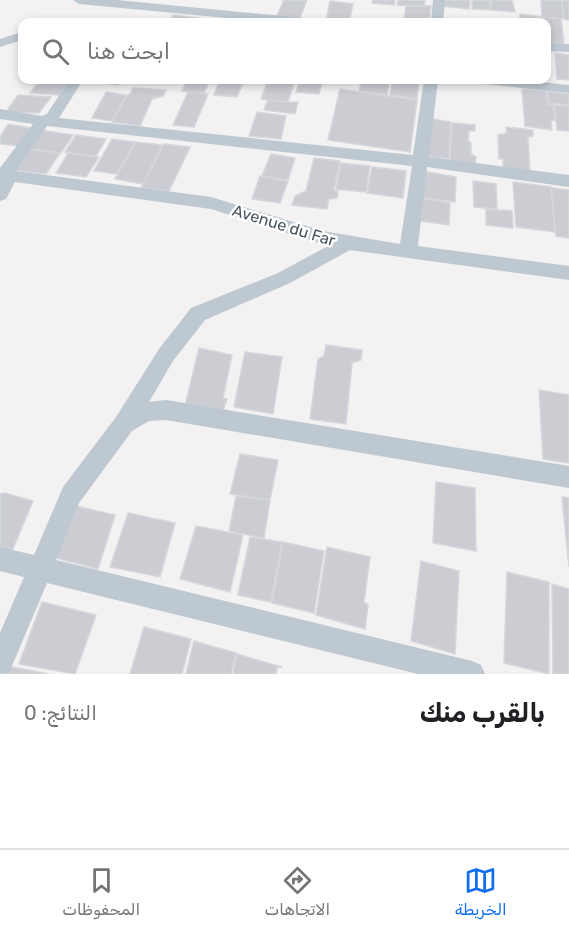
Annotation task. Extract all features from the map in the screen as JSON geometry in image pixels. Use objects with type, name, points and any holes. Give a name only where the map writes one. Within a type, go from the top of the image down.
[{"type":"street","points":[[79,0],[128,9],[250,18]]},
{"type":"street","points":[[437,18],[439,0]]},
{"type":"street","points":[[0,29],[18,31]]},
{"type":"street","points":[[0,43],[18,37]]},
{"type":"street","points":[[551,47],[569,48]]},
{"type":"street","points":[[0,195],[8,183],[3,174],[43,121],[52,117],[73,84]]},
{"type":"street","points":[[408,252],[430,84]]},
{"type":"street","points":[[527,84],[569,88]]},
{"type":"street","points":[[0,114],[43,121],[420,161],[569,181]]},
{"type":"street","name":"Avenue du Far","points":[[3,174],[211,203],[323,238],[348,243],[569,273]]},
{"type":"street","points":[[0,663],[71,495],[124,424],[166,355],[198,314],[284,278],[348,243]]},
{"type":"street","points":[[124,424],[146,412],[166,410],[569,477]]},
{"type":"street","points":[[0,559],[39,567],[434,669],[472,674]]},
{"type":"building","points":[[284,0],[307,0],[300,18],[276,18]]},
{"type":"building","points":[[373,0],[395,0],[394,5],[372,3]]},
{"type":"building","points":[[398,0],[425,0],[424,7],[397,5]]},
{"type":"building","points":[[441,0],[470,0],[469,9],[441,6]]},
{"type":"building","points":[[472,0],[490,0],[490,10],[472,9]]},
{"type":"building","points":[[491,0],[512,0],[515,12],[491,10]]},
{"type":"building","points":[[541,0],[562,0],[563,19],[542,17]]},
{"type":"building","points":[[562,0],[569,0],[569,20],[564,19]]},
{"type":"building","points":[[330,1],[353,4],[350,18],[327,18]]},
{"type":"building","points":[[406,6],[431,6],[430,18],[404,18]]},
{"type":"building","points":[[520,14],[542,17],[542,18],[520,18]]},
{"type":"building","points":[[173,15],[199,18],[171,18]]},
{"type":"building","points":[[542,17],[561,19],[564,44],[551,43],[551,18]]},
{"type":"building","points":[[555,53],[569,55],[569,80],[557,79]]},
{"type":"building","points":[[37,84],[66,84],[59,95],[30,93]]},
{"type":"building","points":[[185,84],[208,84],[204,93],[182,91]]},
{"type":"building","points":[[218,84],[242,84],[237,97],[214,95]]},
{"type":"building","points":[[267,84],[294,84],[288,102],[261,99]]},
{"type":"building","points":[[299,84],[322,84],[319,94],[296,92]]},
{"type":"building","points":[[361,84],[389,84],[387,95],[359,91]]},
{"type":"building","points":[[392,84],[419,84],[417,99],[390,95]]},
{"type":"building","points":[[133,88],[166,90],[163,96],[152,99],[140,126],[112,122],[126,96]]},
{"type":"building","points":[[340,89],[417,100],[410,152],[328,140]]},
{"type":"building","points":[[522,89],[546,91],[548,104],[553,105],[555,120],[551,121],[552,130],[525,126]]},
{"type":"building","points":[[547,91],[569,94],[569,105],[549,103]]},
{"type":"building","points":[[106,92],[126,95],[112,121],[92,118]]},
{"type":"building","points":[[188,92],[208,94],[194,127],[173,125]]},
{"type":"building","points":[[18,95],[51,97],[39,113],[6,112]]},
{"type":"building","points":[[268,100],[298,102],[295,114],[264,110]]},
{"type":"building","points":[[554,105],[569,106],[569,131],[557,130]]},
{"type":"building","points":[[257,112],[286,116],[281,139],[249,136]]},
{"type":"building","points":[[428,118],[451,122],[449,159],[425,156]]},
{"type":"building","points":[[452,123],[475,125],[475,131],[469,131],[468,141],[471,143],[471,154],[476,157],[475,165],[450,161]]},
{"type":"building","points":[[8,124],[31,128],[19,146],[0,144],[0,137]]},
{"type":"building","points":[[506,127],[533,130],[533,136],[528,137],[530,172],[503,168],[503,159],[499,159],[498,135],[507,133]]},
{"type":"building","points":[[40,130],[73,135],[61,153],[27,149]]},
{"type":"building","points":[[76,135],[106,139],[96,156],[65,152]]},
{"type":"building","points":[[112,139],[135,142],[117,174],[94,171]]},
{"type":"building","points":[[136,142],[162,145],[143,184],[115,179]]},
{"type":"building","points":[[164,144],[190,147],[169,191],[141,188]]},
{"type":"building","points":[[27,149],[60,153],[46,174],[12,170]]},
{"type":"building","points":[[68,153],[99,157],[86,177],[56,173]]},
{"type":"building","points":[[271,154],[295,158],[288,180],[262,176]]},
{"type":"building","points":[[314,158],[340,161],[334,190],[338,191],[337,198],[329,199],[327,209],[292,205],[295,196],[306,191]]},
{"type":"building","points":[[341,163],[370,166],[366,192],[336,189]]},
{"type":"building","points":[[372,167],[406,171],[403,198],[367,193]]},
{"type":"building","points":[[423,171],[456,177],[455,202],[419,197]]},
{"type":"building","points":[[260,176],[288,181],[280,203],[252,199]]},
{"type":"building","points":[[473,181],[496,184],[497,209],[474,207]]},
{"type":"building","points":[[513,182],[551,187],[555,232],[516,227]]},
{"type":"building","points":[[551,188],[569,190],[569,238],[556,236]]},
{"type":"building","points":[[417,197],[450,203],[449,225],[414,220]]},
{"type":"building","points":[[486,209],[512,211],[513,228],[486,225]]},
{"type":"building","points":[[326,345],[362,350],[361,360],[352,363],[346,424],[310,419],[318,359],[324,356]]},
{"type":"building","points":[[199,348],[232,355],[223,398],[227,399],[223,411],[185,406]]},
{"type":"building","points":[[245,352],[282,357],[273,414],[234,407]]},
{"type":"building","points":[[539,390],[569,395],[569,463],[543,459]]},
{"type":"building","points":[[240,454],[278,460],[270,500],[230,494]]},
{"type":"building","points":[[436,482],[475,488],[476,551],[433,543]]},
{"type":"building","points":[[5,493],[33,501],[12,551],[0,547],[0,494]]},
{"type":"building","points":[[236,496],[270,500],[264,538],[229,531]]},
{"type":"building","points":[[562,497],[569,498],[569,567]]},
{"type":"building","points":[[71,505],[115,515],[98,569],[52,557]]},
{"type":"building","points":[[128,513],[175,523],[160,577],[110,567]]},
{"type":"building","points":[[196,526],[243,535],[230,592],[180,579]]},
{"type":"building","points":[[250,537],[282,542],[271,602],[238,595]]},
{"type":"building","points":[[283,542],[324,551],[314,613],[272,603]]},
{"type":"building","points":[[327,547],[370,557],[364,602],[368,605],[365,629],[316,615]]},
{"type":"building","points":[[421,561],[459,571],[455,654],[411,641]]},
{"type":"building","points":[[507,572],[549,582],[549,674],[504,663]]},
{"type":"building","points":[[552,584],[569,589],[569,674],[553,674]]},
{"type":"building","points":[[42,602],[96,615],[75,674],[19,664]]},
{"type":"building","points":[[144,627],[191,639],[182,674],[130,674]]},
{"type":"building","points":[[194,641],[236,653],[231,674],[186,674]]},
{"type":"building","points":[[237,654],[282,667],[277,668],[276,674],[233,674]]},
{"type":"building","points":[[7,666],[49,674],[5,674]]}]
